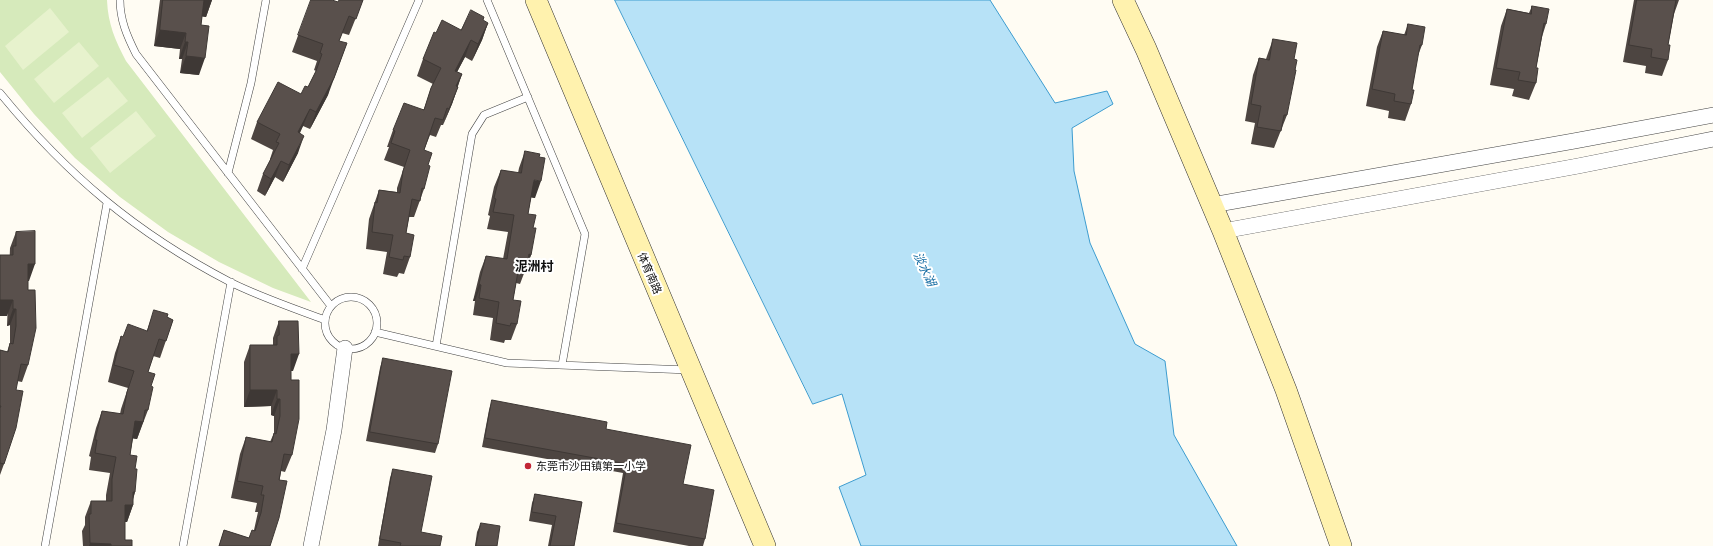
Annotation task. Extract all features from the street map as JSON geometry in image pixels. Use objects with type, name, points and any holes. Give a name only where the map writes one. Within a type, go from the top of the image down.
[{"type":"street","name":"体育南路","points":[[536,0],[765,546]]},
{"type":"street","points":[[1123,0],[1146,49],[1223,231],[1286,390],[1341,546]]},
{"type":"street","points":[[1212,205],[1713,115]]},
{"type":"street","points":[[1223,231],[1578,166],[1713,139]]},
{"type":"street","points":[[1574,141],[1578,166]]},
{"type":"street","points":[[311,546],[334,430],[345,348]]},
{"type":"lane","points":[[120,0],[120,13],[126,34],[136,54],[330,306]]},
{"type":"lane","points":[[228,173],[252,84],[266,0]]},
{"type":"lane","points":[[302,269],[418,0]]},
{"type":"lane","points":[[487,0],[585,234],[562,365]]},
{"type":"lane","points":[[0,93],[29,129],[67,168],[107,203],[146,232],[188,259],[231,282],[277,303],[325,320]]},
{"type":"lane","points":[[436,346],[472,134],[484,115],[528,97]]},
{"type":"lane","points":[[45,546],[107,203]]},
{"type":"lane","points":[[183,546],[231,282]]},
{"type":"lane","points":[[350,296],[364,300],[374,310],[377,317],[375,332],[366,344],[360,347],[345,348],[332,341],[328,335],[325,320],[330,306],[336,301],[350,296]]},
{"type":"lane","points":[[375,332],[507,363],[691,370]]},
{"type":"green space","points":[[0,0],[107,0],[113,32],[126,61],[311,302],[273,288],[219,262],[168,232],[120,197],[75,158],[34,114],[0,72]]},
{"type":"green space","points":[[50,8],[69,32],[23,70],[5,46]]},
{"type":"green space","points":[[79,42],[99,66],[54,103],[34,79]]},
{"type":"green space","points":[[108,77],[128,101],[82,138],[62,113]]},
{"type":"green space","points":[[136,111],[156,136],[110,173],[90,148]]},
{"type":"water","name":"淡水湖","points":[[615,0],[990,0],[1055,103],[1107,91],[1113,104],[1072,128],[1074,171],[1090,243],[1135,344],[1165,361],[1174,435],[1237,546],[861,546],[839,487],[866,475],[842,394],[813,404]]},
{"type":"building","points":[[163,0],[204,0],[201,25],[209,26],[205,58],[186,56],[188,42],[185,42],[186,33],[160,30]]},
{"type":"building","points":[[311,0],[332,0],[338,2],[339,0],[363,0],[356,19],[349,16],[339,41],[347,43],[334,78],[316,112],[310,109],[298,132],[304,136],[289,165],[281,161],[271,179],[263,174],[279,143],[276,142],[280,134],[257,122],[278,82],[301,94],[305,86],[308,87],[316,71],[322,54],[320,53],[323,44],[298,35]]},
{"type":"building","points":[[1637,0],[1676,0],[1668,45],[1670,45],[1668,60],[1651,57],[1652,49],[1629,45]]},
{"type":"building","points":[[1532,6],[1549,9],[1546,24],[1544,23],[1536,68],[1538,68],[1536,83],[1518,80],[1520,72],[1496,68],[1507,9],[1531,14]]},
{"type":"building","points":[[471,10],[484,17],[483,20],[488,23],[478,44],[471,40],[455,71],[462,74],[456,86],[458,87],[449,109],[447,108],[443,120],[435,118],[424,150],[432,153],[428,165],[430,166],[424,189],[422,188],[420,201],[412,199],[406,233],[414,235],[410,257],[404,256],[403,260],[389,257],[393,235],[372,232],[375,202],[377,203],[379,190],[400,193],[403,171],[410,150],[391,143],[395,131],[393,130],[404,103],[424,110],[431,88],[441,68],[423,59],[434,32],[436,33],[442,20],[461,30]]},
{"type":"building","points":[[1408,24],[1425,27],[1422,45],[1420,45],[1411,104],[1394,101],[1395,94],[1372,89],[1383,31],[1406,35]]},
{"type":"building","points":[[1273,39],[1297,43],[1294,59],[1297,60],[1296,70],[1287,115],[1284,115],[1281,131],[1257,127],[1261,106],[1251,104],[1259,58],[1269,60]]},
{"type":"building","points":[[525,151],[540,154],[539,157],[545,158],[541,181],[534,180],[528,214],[536,215],[533,228],[536,228],[531,255],[529,254],[527,267],[519,266],[513,300],[521,301],[517,324],[511,323],[510,326],[496,323],[499,302],[479,298],[481,285],[479,284],[486,256],[507,259],[514,215],[493,212],[496,199],[494,198],[501,170],[521,173]]},
{"type":"building","points":[[35,231],[35,264],[28,264],[28,290],[35,290],[36,328],[28,365],[21,364],[16,390],[23,391],[16,428],[4,464],[0,463],[0,350],[8,352],[10,343],[13,344],[16,326],[16,309],[13,309],[13,300],[0,300],[0,255],[13,255],[13,246],[16,246],[16,232]]},
{"type":"building","points":[[154,310],[168,314],[167,317],[173,320],[166,341],[159,339],[148,372],[155,374],[151,386],[153,387],[148,410],[145,410],[143,422],[135,421],[130,455],[137,456],[135,469],[137,469],[135,492],[133,492],[133,505],[125,505],[125,540],[132,540],[132,546],[111,546],[111,544],[90,543],[89,514],[91,514],[91,501],[112,501],[112,479],[116,457],[95,453],[97,440],[95,440],[102,411],[123,414],[127,392],[134,371],[114,365],[121,336],[123,337],[128,324],[147,331]]},
{"type":"building","points":[[279,321],[298,321],[299,354],[291,354],[291,380],[299,380],[299,419],[292,455],[284,454],[279,480],[287,481],[279,518],[270,546],[219,546],[224,530],[249,538],[252,530],[255,531],[261,513],[264,495],[261,495],[263,486],[237,481],[246,437],[272,442],[274,433],[276,434],[280,416],[280,399],[277,399],[277,390],[250,390],[250,345],[277,345]]},
{"type":"building","points":[[383,358],[452,371],[438,444],[370,432]]},
{"type":"building","points":[[492,400],[607,422],[606,429],[691,445],[683,484],[714,490],[705,539],[616,523],[627,464],[485,438]]},
{"type":"building","points":[[393,469],[432,476],[421,532],[442,536],[440,546],[400,546],[401,543],[380,539]]},
{"type":"building","points":[[535,494],[582,502],[574,546],[550,546],[556,516],[532,512]]},
{"type":"building","points":[[481,523],[500,526],[497,546],[476,546]]},
{"type":"place","name":"东莞市沙田镇第一小学","points":[[528,466]]},
{"type":"district","name":"泥洲村","points":[[534,266]]}]
